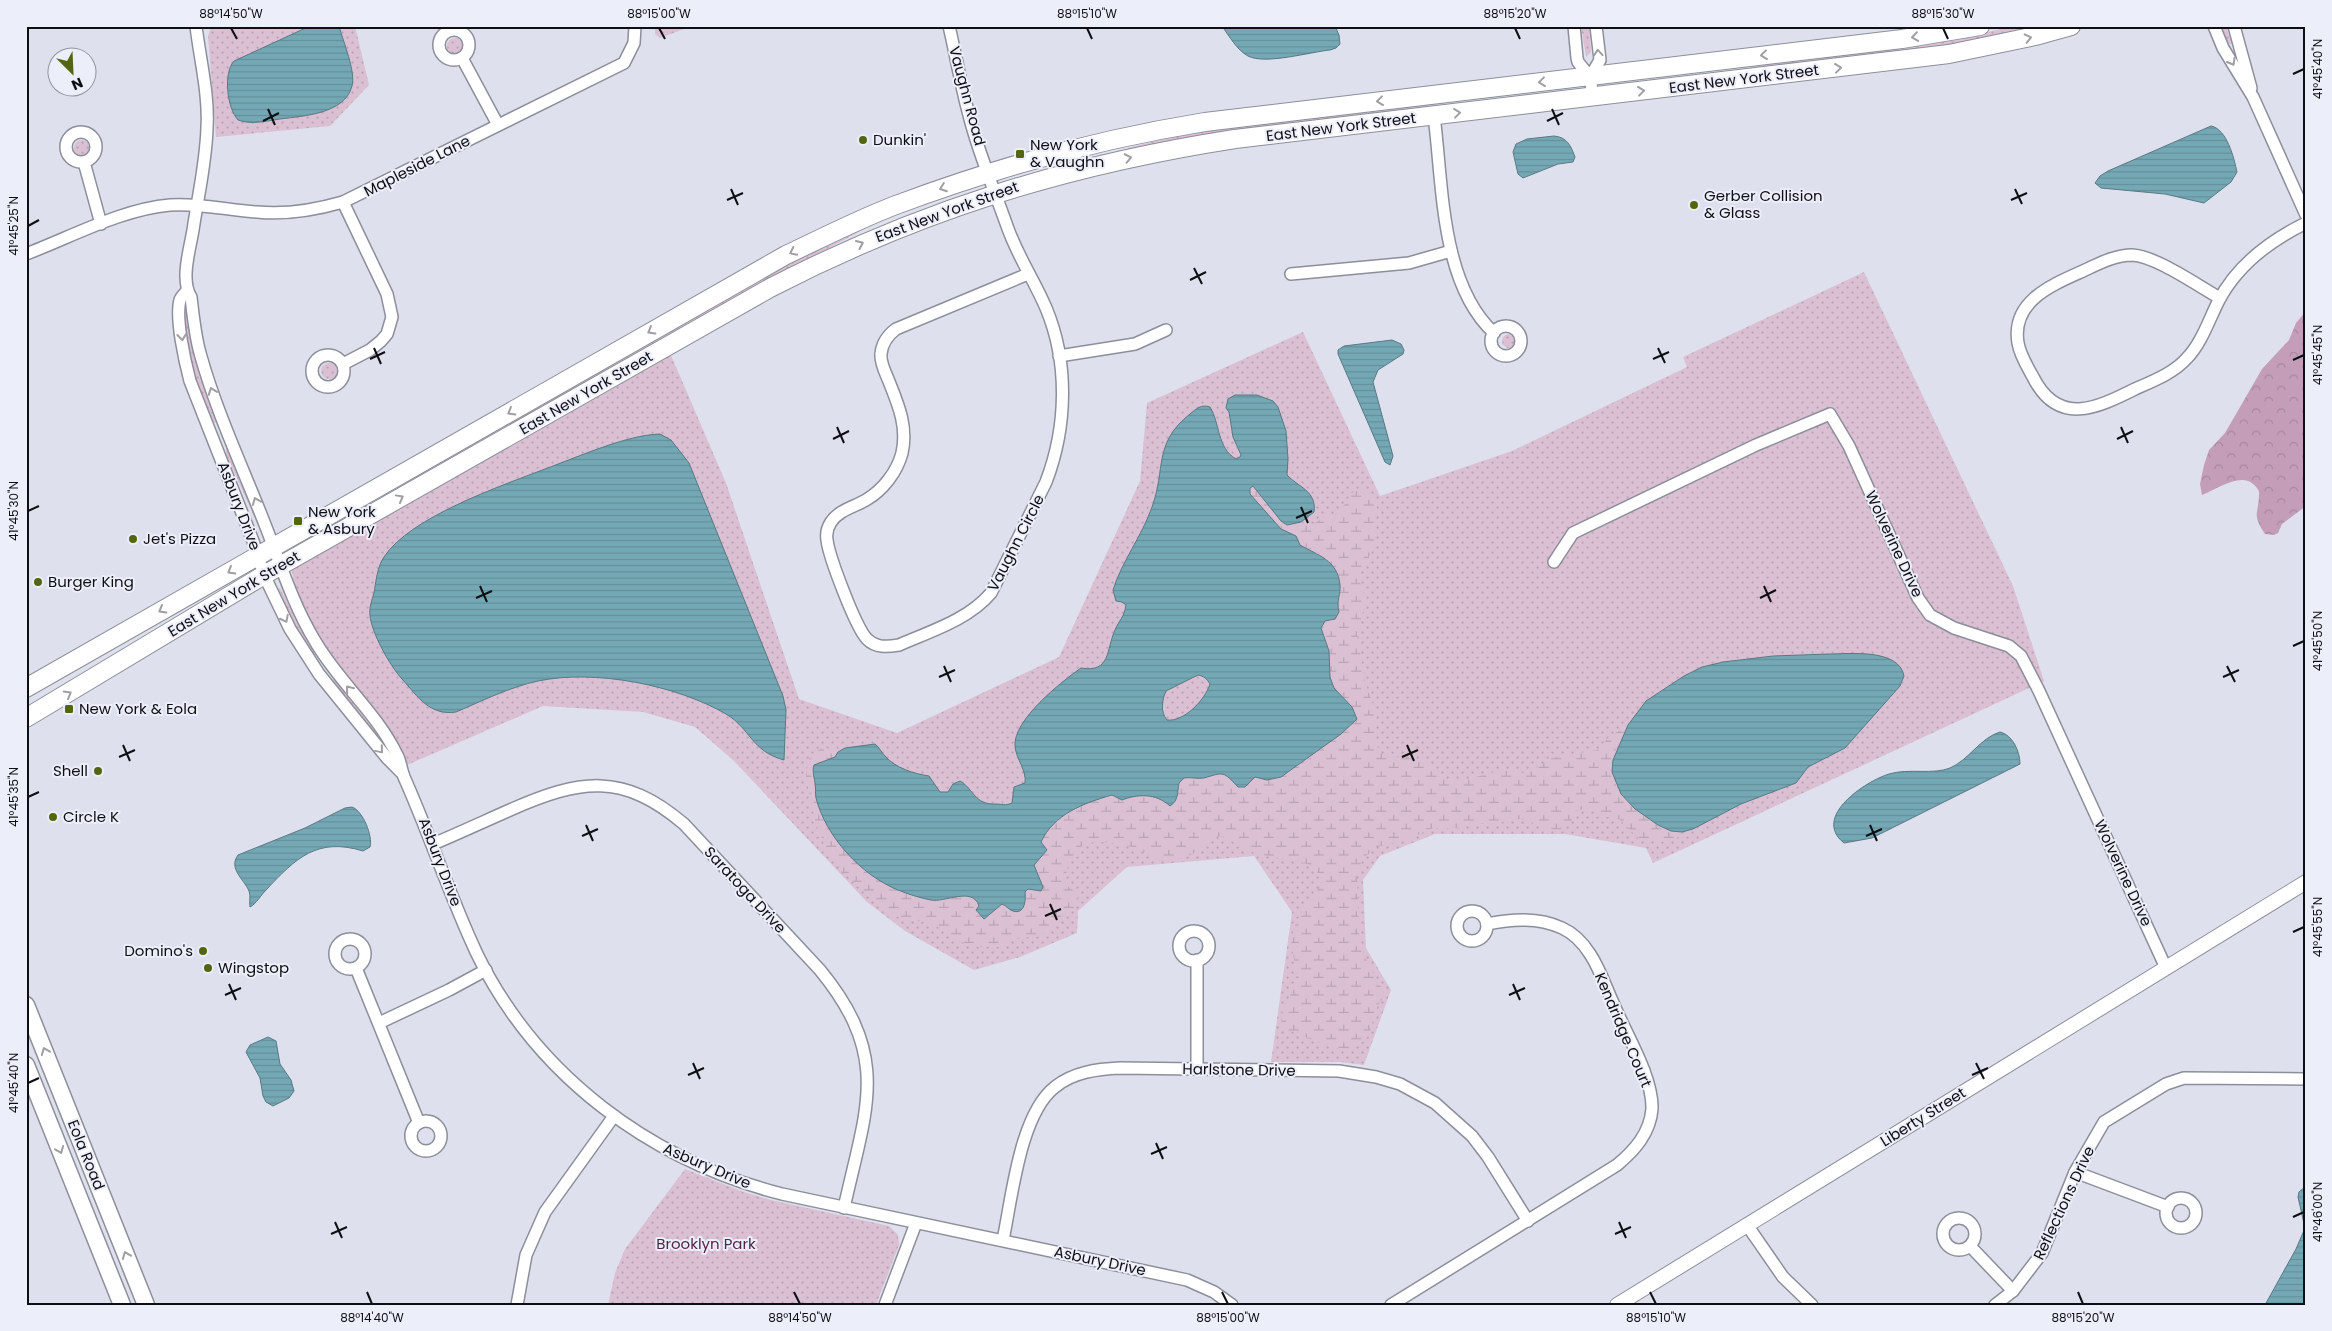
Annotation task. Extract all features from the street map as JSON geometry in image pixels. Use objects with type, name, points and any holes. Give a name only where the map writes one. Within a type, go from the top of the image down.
[{"type":"main road","name":"East New York Street","points":[[26,688],[786,256],[896,205],[989,172],[1040,156],[1105,141],[1205,122],[1902,39],[1980,26]]},
{"type":"main road","name":"East New York Street","points":[[26,718],[264,575],[793,276],[878,236],[996,193],[1061,174],[1177,148],[1949,54],[2035,36],[2071,26]]},
{"type":"main road","name":"Eola Road","points":[[26,1005],[146,1305]]},
{"type":"main road","name":"Eola Road","points":[[26,1065],[122,1305]]},
{"type":"street","name":"Asbury Drive","points":[[196,26],[206,94],[207,127],[205,157],[187,268],[187,291],[191,297],[199,350],[212,392],[297,609],[330,666],[398,756],[403,774],[467,931],[486,970],[513,1014],[546,1055],[575,1085],[614,1116],[678,1155],[731,1179],[774,1192],[844,1208],[1187,1280],[1214,1292],[1232,1305]]},
{"type":"street","name":"Mapleside Lane","points":[[26,254],[101,224],[152,207],[172,205],[196,206],[279,213],[319,208],[343,202],[624,63],[634,43],[635,26]]},
{"type":"street","name":"Vaughn Road","points":[[949,26],[969,116],[996,193]]},
{"type":"street","points":[[1574,26],[1578,62],[1590,76],[1593,97]]},
{"type":"street","points":[[1590,76],[1600,60],[1596,26]]},
{"type":"street","points":[[2214,26],[2224,48],[2253,97],[2306,215]]},
{"type":"street","points":[[2234,26],[2253,97]]},
{"type":"street","points":[[462,58],[498,125]]},
{"type":"street","points":[[1434,116],[1451,251],[1471,304],[1486,326],[1494,333]]},
{"type":"street","points":[[84,162],[101,224]]},
{"type":"street","name":"Vaughn Circle","points":[[996,193],[1008,228],[1028,274],[1046,308],[1059,356],[1063,396],[1059,438],[1054,463],[992,593],[982,605],[969,614],[899,645],[886,647],[874,645],[866,639],[859,627],[830,554],[826,539],[827,529],[831,521],[839,514],[866,500],[881,489],[892,476],[900,461],[905,432],[880,355],[884,343],[896,329],[1028,274]]},
{"type":"street","points":[[343,202],[388,294],[392,317],[387,334],[381,341],[370,350],[343,364]]},
{"type":"street","points":[[2220,298],[2155,262],[2133,255],[2105,260],[2037,294],[2022,313],[2018,328],[2018,342],[2023,359],[2043,394],[2065,408],[2090,409],[2162,376],[2187,359],[2194,350],[2220,298],[2252,257],[2274,240],[2306,223]]},
{"type":"street","points":[[1291,274],[1409,263],[1451,251]]},
{"type":"street","name":"Asbury Drive","points":[[187,291],[180,299],[180,321],[189,376],[264,575],[298,644],[370,738],[403,774]]},
{"type":"street","points":[[1059,356],[1135,344],[1166,330]]},
{"type":"street","name":"Wolverine Drive","points":[[1554,562],[1573,533],[1756,445],[1830,414],[1849,446],[1918,598],[1930,615],[1954,628],[2009,646],[2020,656],[2039,691],[2166,968]]},
{"type":"street","name":"Saratoga Drive","points":[[433,844],[547,793],[572,787],[605,786],[637,793],[664,808],[684,824],[820,970],[840,995],[856,1024],[867,1063],[867,1098],[844,1208]]},
{"type":"street","name":"Liberty Street","points":[[1617,1305],[2306,882]]},
{"type":"street","name":"Kendridge Court","points":[[1391,1305],[1617,1165],[1628,1156],[1649,1128],[1652,1107],[1644,1072],[1595,962],[1582,945],[1562,928],[1545,923],[1519,919],[1487,924]]},
{"type":"street","points":[[1197,1069],[1198,960]]},
{"type":"street","points":[[356,968],[419,1123]]},
{"type":"street","points":[[379,1023],[486,970]]},
{"type":"street","name":"Harlstone Drive","points":[[1003,1240],[1027,1129],[1036,1109],[1055,1086],[1071,1078],[1101,1069],[1354,1072],[1400,1084],[1435,1103],[1472,1136],[1488,1157],[1528,1221]]},
{"type":"street","name":"Reflections Drive","points":[[1995,1305],[2013,1291],[2042,1253],[2075,1172],[2104,1122],[2175,1080],[2203,1076],[2306,1079]]},
{"type":"street","points":[[517,1305],[526,1255],[545,1212],[614,1116]]},
{"type":"street","points":[[2075,1172],[2168,1207]]},
{"type":"street","points":[[885,1305],[916,1223]]},
{"type":"street","points":[[1747,1225],[1783,1277],[1812,1305]]},
{"type":"street","points":[[1970,1246],[2013,1291]]},
{"type":"green space","points":[[211,26],[355,26],[369,85],[330,126],[216,137],[208,36]]},
{"type":"green space","points":[[655,26],[692,26],[660,38],[655,34]]},
{"type":"green space","points":[[1581,26],[1589,26],[1591,52],[1586,57]]},
{"type":"green space","points":[[2014,26],[2031,26],[1986,40],[1934,49],[1732,71],[1813,56],[1970,36]]},
{"type":"green space","points":[[2220,26],[2226,26],[2232,44],[2228,44]]},
{"type":"green space","points":[[455,38],[463,46],[455,54],[447,46]]},
{"type":"green space","points":[[1459,98],[1459,101],[1368,116],[1128,150],[1128,148],[1212,127]]},
{"type":"green space","points":[[82,140],[88,142],[90,148],[88,154],[82,156],[76,154],[74,148],[76,142]]},
{"type":"green space","points":[[864,227],[864,229],[387,496],[438,461],[805,254]]},
{"type":"green space","points":[[1864,272],[2013,586],[2044,681],[1653,863],[1646,848],[1565,834],[1435,834],[1380,856],[1363,880],[1366,948],[1391,990],[1364,1065],[1340,1062],[1271,1062],[1292,912],[1254,856],[1127,867],[1078,911],[1077,933],[1020,957],[974,970],[905,931],[867,902],[734,761],[695,727],[643,712],[543,706],[407,765],[368,702],[324,646],[296,596],[292,570],[670,353],[726,483],[799,699],[897,733],[1059,657],[1140,481],[1147,403],[1303,332],[1380,496],[1512,451],[1687,367],[1683,357]]},
{"type":"green space","points":[[185,296],[219,419],[216,423],[212,422],[205,407],[191,361],[186,329]]},
{"type":"green space","points":[[2306,311],[2306,506],[2282,524],[2278,533],[2274,535],[2265,534],[2257,518],[2259,492],[2253,484],[2242,480],[2235,481],[2202,495],[2200,484],[2209,450],[2225,433],[2262,369],[2289,340],[2296,323]]},
{"type":"green space","points":[[1506,334],[1512,334],[1516,341],[1512,348],[1506,348],[1502,344],[1502,338]]},
{"type":"green space","points":[[329,363],[335,365],[337,371],[335,377],[329,379],[323,377],[321,371],[323,365]]},
{"type":"green space","points":[[226,445],[230,445],[263,531],[261,532],[226,454]]},
{"type":"green space","points":[[1253,486],[1281,521],[1292,526],[1301,522],[1307,526],[1324,517],[1338,513],[1356,490],[1369,493],[1377,503],[1374,548],[1361,570],[1360,583],[1366,600],[1357,635],[1365,682],[1375,710],[1376,722],[1373,740],[1382,754],[1390,758],[1403,757],[1422,760],[1428,764],[1437,776],[1450,781],[1461,781],[1502,770],[1525,773],[1551,758],[1597,750],[1609,737],[1628,725],[1612,761],[1615,783],[1629,803],[1648,820],[1671,830],[1682,832],[1677,838],[1666,842],[1638,838],[1619,819],[1603,816],[1586,808],[1574,812],[1571,823],[1560,830],[1545,829],[1529,821],[1515,818],[1497,824],[1476,823],[1459,828],[1433,828],[1408,839],[1377,847],[1362,859],[1357,876],[1359,934],[1364,955],[1384,993],[1368,1036],[1360,1044],[1352,1048],[1333,1048],[1282,1028],[1282,1014],[1296,976],[1292,950],[1293,930],[1322,882],[1316,869],[1310,865],[1254,853],[1220,836],[1209,838],[1198,850],[1190,855],[1171,860],[1162,860],[1138,849],[1120,844],[1107,842],[1089,843],[1083,845],[1074,854],[1066,872],[1065,884],[1078,894],[1079,901],[1066,918],[1044,933],[1034,937],[1017,938],[999,947],[977,947],[949,936],[934,924],[900,918],[881,907],[840,869],[825,846],[816,824],[806,778],[808,761],[812,754],[820,749],[827,748],[838,752],[836,757],[820,762],[815,784],[816,798],[897,890],[932,901],[961,896],[973,898],[977,900],[979,906],[976,911],[989,917],[1002,904],[1012,911],[1025,897],[1025,892],[1028,889],[1041,891],[1042,883],[1034,865],[1044,854],[1044,846],[1041,842],[1061,818],[1081,805],[1102,796],[1112,795],[1127,798],[1131,795],[1150,796],[1164,801],[1177,792],[1179,783],[1184,778],[1202,779],[1216,773],[1249,782],[1255,777],[1263,778],[1302,764],[1352,725],[1352,707],[1334,688],[1330,677],[1329,651],[1321,628],[1325,621],[1339,612],[1337,597],[1340,585],[1321,554],[1300,545],[1296,536],[1275,523],[1261,509],[1251,494],[1250,488]]},
{"type":"green space","points":[[280,588],[304,634],[315,650],[314,656],[297,636],[276,590]]},
{"type":"green space","points":[[335,679],[379,732],[399,765],[332,682]]},
{"type":"green space","name":"Brooklyn Park","points":[[685,1169],[744,1192],[771,1200],[889,1226],[898,1235],[899,1245],[876,1305],[608,1305],[615,1273],[625,1249]]},
{"type":"water","points":[[310,26],[339,26],[353,80],[348,95],[341,103],[332,108],[311,115],[259,122],[238,120],[231,107],[228,90],[228,74],[234,61]]},
{"type":"water","points":[[1222,26],[1335,26],[1340,44],[1330,50],[1276,59],[1256,58],[1248,56],[1240,50]]},
{"type":"water","points":[[2211,126],[2221,132],[2229,145],[2237,172],[2231,182],[2204,203],[2165,194],[2101,188],[2095,183],[2100,176],[2108,171]]},
{"type":"water","points":[[1554,136],[1562,138],[1568,143],[1575,157],[1573,162],[1558,164],[1523,178],[1518,174],[1513,152],[1516,144],[1527,139]]},
{"type":"water","points":[[1392,340],[1401,344],[1404,350],[1403,354],[1378,370],[1373,382],[1393,456],[1390,465],[1385,462],[1338,354],[1338,350],[1344,346]]},
{"type":"water","points":[[1235,395],[1257,395],[1273,401],[1278,407],[1286,431],[1287,475],[1310,494],[1313,499],[1314,512],[1301,522],[1287,525],[1281,521],[1253,486],[1250,488],[1250,494],[1281,529],[1296,536],[1300,545],[1326,559],[1335,570],[1340,585],[1339,612],[1335,619],[1325,621],[1321,628],[1329,651],[1330,677],[1334,688],[1352,707],[1357,719],[1341,734],[1281,777],[1267,780],[1255,777],[1245,787],[1238,787],[1223,774],[1202,778],[1184,778],[1179,783],[1176,799],[1170,806],[1153,797],[1140,796],[1122,800],[1112,795],[1071,811],[1054,824],[1041,842],[1047,850],[1034,865],[1043,887],[1041,891],[1028,889],[1025,892],[1024,906],[1017,912],[1002,904],[984,919],[976,910],[979,906],[976,900],[971,897],[965,896],[937,900],[914,896],[884,883],[858,865],[837,840],[821,813],[816,798],[814,765],[835,757],[838,752],[845,748],[875,744],[894,764],[912,772],[929,776],[940,792],[948,792],[953,784],[960,781],[983,802],[1004,805],[1012,803],[1014,787],[1025,783],[1015,746],[1016,736],[1022,725],[1040,702],[1062,682],[1081,668],[1091,669],[1098,667],[1106,658],[1126,605],[1116,601],[1113,590],[1121,569],[1152,507],[1162,457],[1170,435],[1194,410],[1207,406],[1210,407],[1213,413],[1225,448],[1236,459],[1240,457],[1241,455],[1233,437],[1229,412],[1226,408],[1228,399]],"holes":[[[1200,675],[1210,684],[1204,697],[1187,714],[1174,720],[1167,720],[1162,706],[1166,691]]]},
{"type":"water","points":[[660,434],[671,440],[689,463],[783,696],[786,710],[784,760],[765,751],[741,726],[726,714],[684,695],[635,682],[584,677],[560,678],[538,681],[517,687],[456,712],[439,711],[425,704],[392,666],[377,639],[371,622],[370,607],[378,570],[384,557],[397,542],[435,516],[505,484],[617,442]]},
{"type":"water","points":[[1872,654],[1883,657],[1893,661],[1900,667],[1904,676],[1900,686],[1845,748],[1808,767],[1796,783],[1741,804],[1693,829],[1682,832],[1671,831],[1658,825],[1635,809],[1621,794],[1612,772],[1613,760],[1628,725],[1646,701],[1684,676],[1702,667],[1723,662],[1773,656]]},
{"type":"water","points":[[2000,732],[2012,740],[2019,754],[2020,764],[1872,838],[1844,843],[1836,833],[1834,822],[1838,812],[1846,801],[1868,784],[1897,772],[1936,771],[1950,768],[1963,760],[1986,739]]},
{"type":"water","points":[[352,807],[360,813],[366,824],[371,842],[370,847],[363,851],[347,847],[333,847],[308,853],[287,868],[250,907],[249,891],[238,874],[235,865],[238,855],[305,828],[345,808]]},
{"type":"water","points":[[268,1037],[276,1041],[280,1064],[291,1080],[294,1091],[289,1098],[273,1106],[266,1102],[263,1096],[260,1078],[246,1052],[250,1045]]},
{"type":"water","points":[[2306,1186],[2306,1305],[2265,1305],[2296,1249],[2305,1228],[2298,1197],[2299,1192]]},
{"type":"place","name":"Dunkin'","points":[[863,140]]},
{"type":"place","name":"New York & Vaughn","points":[[1020,154]]},
{"type":"place","name":"Gerber Collision & Glass","points":[[1694,205]]},
{"type":"place","name":"New York & Asbury","points":[[298,521]]},
{"type":"place","name":"Jet's Pizza","points":[[133,539]]},
{"type":"place","name":"Burger King","points":[[38,582]]},
{"type":"place","name":"New York & Eola","points":[[69,709]]},
{"type":"place","name":"Shell","points":[[98,771]]},
{"type":"place","name":"Circle K","points":[[53,817]]},
{"type":"place","name":"Domino's","points":[[203,951]]},
{"type":"place","name":"Wingstop","points":[[208,968]]}]
